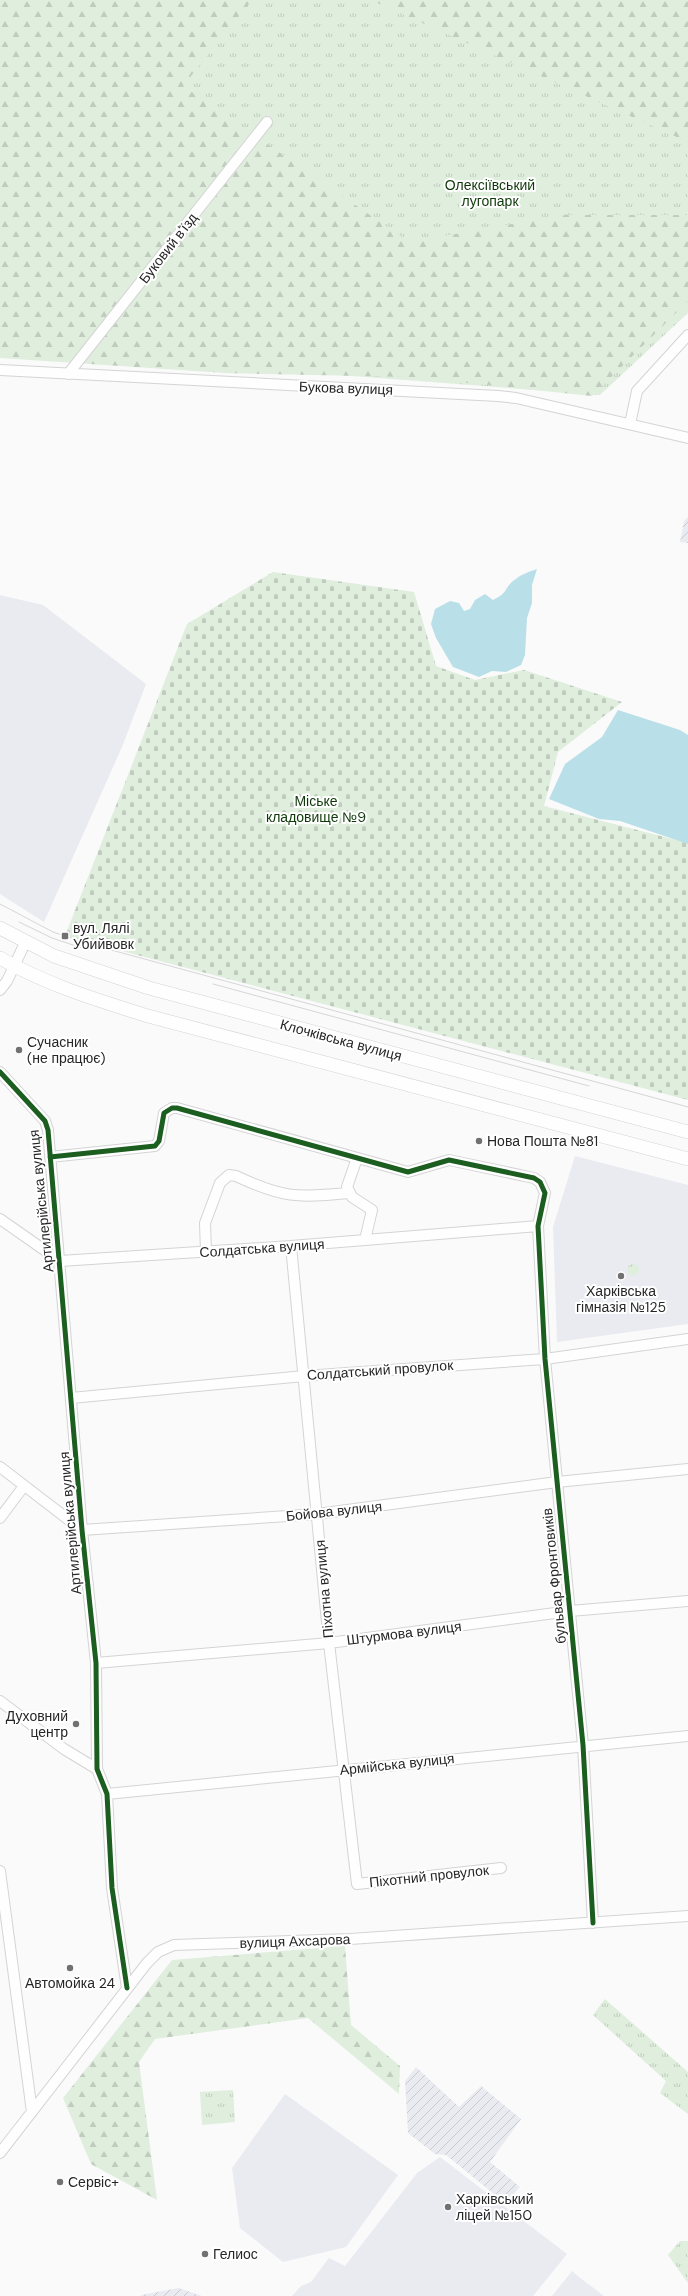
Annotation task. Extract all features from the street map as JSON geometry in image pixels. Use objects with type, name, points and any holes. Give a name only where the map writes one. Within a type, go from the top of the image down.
[{"type":"main road","name":"Клочківська вулиця","points":[[0,928],[25,943],[64,960],[149,988],[688,1132]]},
{"type":"main road","name":"Клочківська вулиця","points":[[0,958],[14,966],[80,995],[148,1016],[688,1159]]},
{"type":"street","name":"Буковий в'їзд","points":[[68,374],[267,122]]},
{"type":"street","points":[[630,424],[637,391],[688,335]]},
{"type":"street","name":"Букова вулиця","points":[[0,370],[498,396],[516,398],[688,438]]},
{"type":"street","points":[[0,990],[25,943]]},
{"type":"street","name":"Артилерійська вулиця","points":[[0,1072],[45,1121],[60,1261],[82,1530],[96,1662],[97,1768],[107,1794],[112,1888],[128,1988]]},
{"type":"street","name":"бульвар Фронтовиків","points":[[50,1157],[155,1146],[160,1142],[164,1113],[172,1108],[177,1108],[408,1172],[449,1160],[534,1178],[540,1182],[544,1193],[538,1226],[545,1359],[583,1745],[593,1922]]},
{"type":"street","points":[[348,1192],[348,1187],[357,1158]]},
{"type":"street","points":[[206,1252],[205,1223],[220,1183],[229,1175],[236,1176],[275,1193],[289,1196],[306,1197],[348,1192],[372,1210],[365,1240]]},
{"type":"street","points":[[0,1219],[60,1261]]},
{"type":"street","name":"Солдатська вулиця","points":[[60,1261],[291,1246],[538,1226]]},
{"type":"street","name":"Піхотна вулиця","points":[[291,1246],[318,1514],[329,1642],[357,1884]]},
{"type":"street","name":"Солдатський провулок","points":[[71,1398],[304,1376],[545,1359],[688,1339]]},
{"type":"street","points":[[0,1467],[82,1530]]},
{"type":"street","name":"Бойова вулиця","points":[[82,1530],[318,1514],[557,1482],[688,1469]]},
{"type":"street","points":[[0,1518],[24,1486]]},
{"type":"street","name":"Штурмова вулиця","points":[[96,1662],[329,1642],[570,1611],[688,1601]]},
{"type":"street","points":[[0,1701],[64,1749],[97,1768]]},
{"type":"street","name":"Армійська вулиця","points":[[107,1794],[583,1745],[688,1736]]},
{"type":"street","name":"Піхотний провулок","points":[[357,1884],[501,1868]]},
{"type":"street","points":[[0,1871],[32,2112]]},
{"type":"street","name":"вулиця Ахсарова","points":[[0,2153],[128,1988],[158,1952],[174,1945],[350,1939],[688,1916]]},
{"type":"shaded area","points":[[688,517],[688,543],[680,542],[684,521]]},
{"type":"shaded area","points":[[0,595],[43,605],[146,684],[122,747],[44,922],[0,894]]},
{"type":"shaded area","name":"Харківська гімназія №125","points":[[575,1156],[688,1185],[688,1324],[557,1342],[553,1227]]},
{"type":"shaded area","points":[[416,2067],[459,2107],[481,2086],[521,2119],[490,2162],[520,2187],[505,2203],[446,2155],[435,2154],[408,2133],[405,2081]]},
{"type":"shaded area","points":[[285,2094],[398,2175],[346,2247],[283,2262],[240,2228],[232,2168]]},
{"type":"shaded area","name":"Харківський ліцей №150","points":[[440,2157],[567,2254],[533,2296],[292,2296],[301,2286],[311,2282],[329,2258],[345,2266],[417,2173]]},
{"type":"shaded area","points":[[572,2271],[579,2277],[604,2296],[552,2296]]},
{"type":"shaded area","points":[[179,2288],[202,2296],[141,2296],[141,2295]]},
{"type":"green space","name":"Олексіївський лугопарк","points":[[0,0],[688,0],[688,313],[600,395],[0,349]]},
{"type":"green space","name":"Олексіївський лугопарк","points":[[0,0],[252,0],[183,86],[409,242],[565,215],[688,215],[688,301],[592,396],[409,377],[225,373],[0,358]]},
{"type":"green space","points":[[371,0],[688,0],[688,142]]},
{"type":"green space","name":"Міське кладовище №9","points":[[273,572],[414,592],[436,666],[475,680],[524,670],[622,702],[558,752],[544,806],[688,843],[688,1100],[65,936],[187,624]]},
{"type":"green space","points":[[635,1264],[638,1265],[638,1275],[631,1276],[628,1275],[627,1268],[628,1265]]},
{"type":"green space","points":[[345,1946],[351,2025],[400,2066],[399,2094],[308,2018],[155,2039],[139,2062],[157,2200],[91,2164],[63,2098],[172,1960]]},
{"type":"green space","points":[[605,1999],[688,2072],[688,2114],[660,2093],[666,2081],[593,2015]]},
{"type":"green space","points":[[233,2090],[235,2122],[202,2125],[200,2092]]},
{"type":"green space","points":[[680,2241],[688,2241],[688,2283],[668,2255]]},
{"type":"water","points":[[537,569],[532,585],[532,603],[527,618],[525,655],[521,665],[506,672],[492,671],[479,677],[453,667],[436,638],[431,624],[435,609],[450,601],[459,603],[464,611],[470,609],[475,600],[485,594],[493,600],[504,593],[510,584],[516,579]]},
{"type":"water","points":[[618,710],[680,730],[688,735],[688,844],[620,821],[599,819],[549,799],[565,764],[602,737]]},
{"type":"tram line","points":[[0,904],[53,932],[93,945],[688,1107]]},
{"type":"tram line","points":[[19,922],[52,938],[85,949]]},
{"type":"tram line","points":[[213,984],[589,1086]]},
{"type":"cycle path","points":[[0,1072],[45,1121],[48,1130],[82,1530],[96,1663],[97,1769],[107,1794],[112,1888],[127,1988]]},
{"type":"cycle path","points":[[50,1157],[155,1146],[159,1141],[164,1113],[172,1108],[177,1108],[408,1172],[449,1160],[534,1178],[540,1182],[545,1193],[538,1226],[545,1359],[583,1745],[593,1923]]},
{"type":"place","name":"вул. Лялі Убийвовк","points":[[65,936]]},
{"type":"place","name":"Сучасник (не працює)","points":[[19,1050]]},
{"type":"place","name":"Нова Пошта №81","points":[[479,1141]]},
{"type":"place","name":"Харківська гімназія №125","points":[[621,1276]]},
{"type":"place","name":"Духовний центр","points":[[76,1724]]},
{"type":"place","name":"Автомойка 24","points":[[70,1968]]},
{"type":"place","name":"Сервіс+","points":[[60,2182]]},
{"type":"place","name":"Харківський ліцей №150","points":[[448,2207]]},
{"type":"place","name":"Гелиос","points":[[205,2254]]}]
